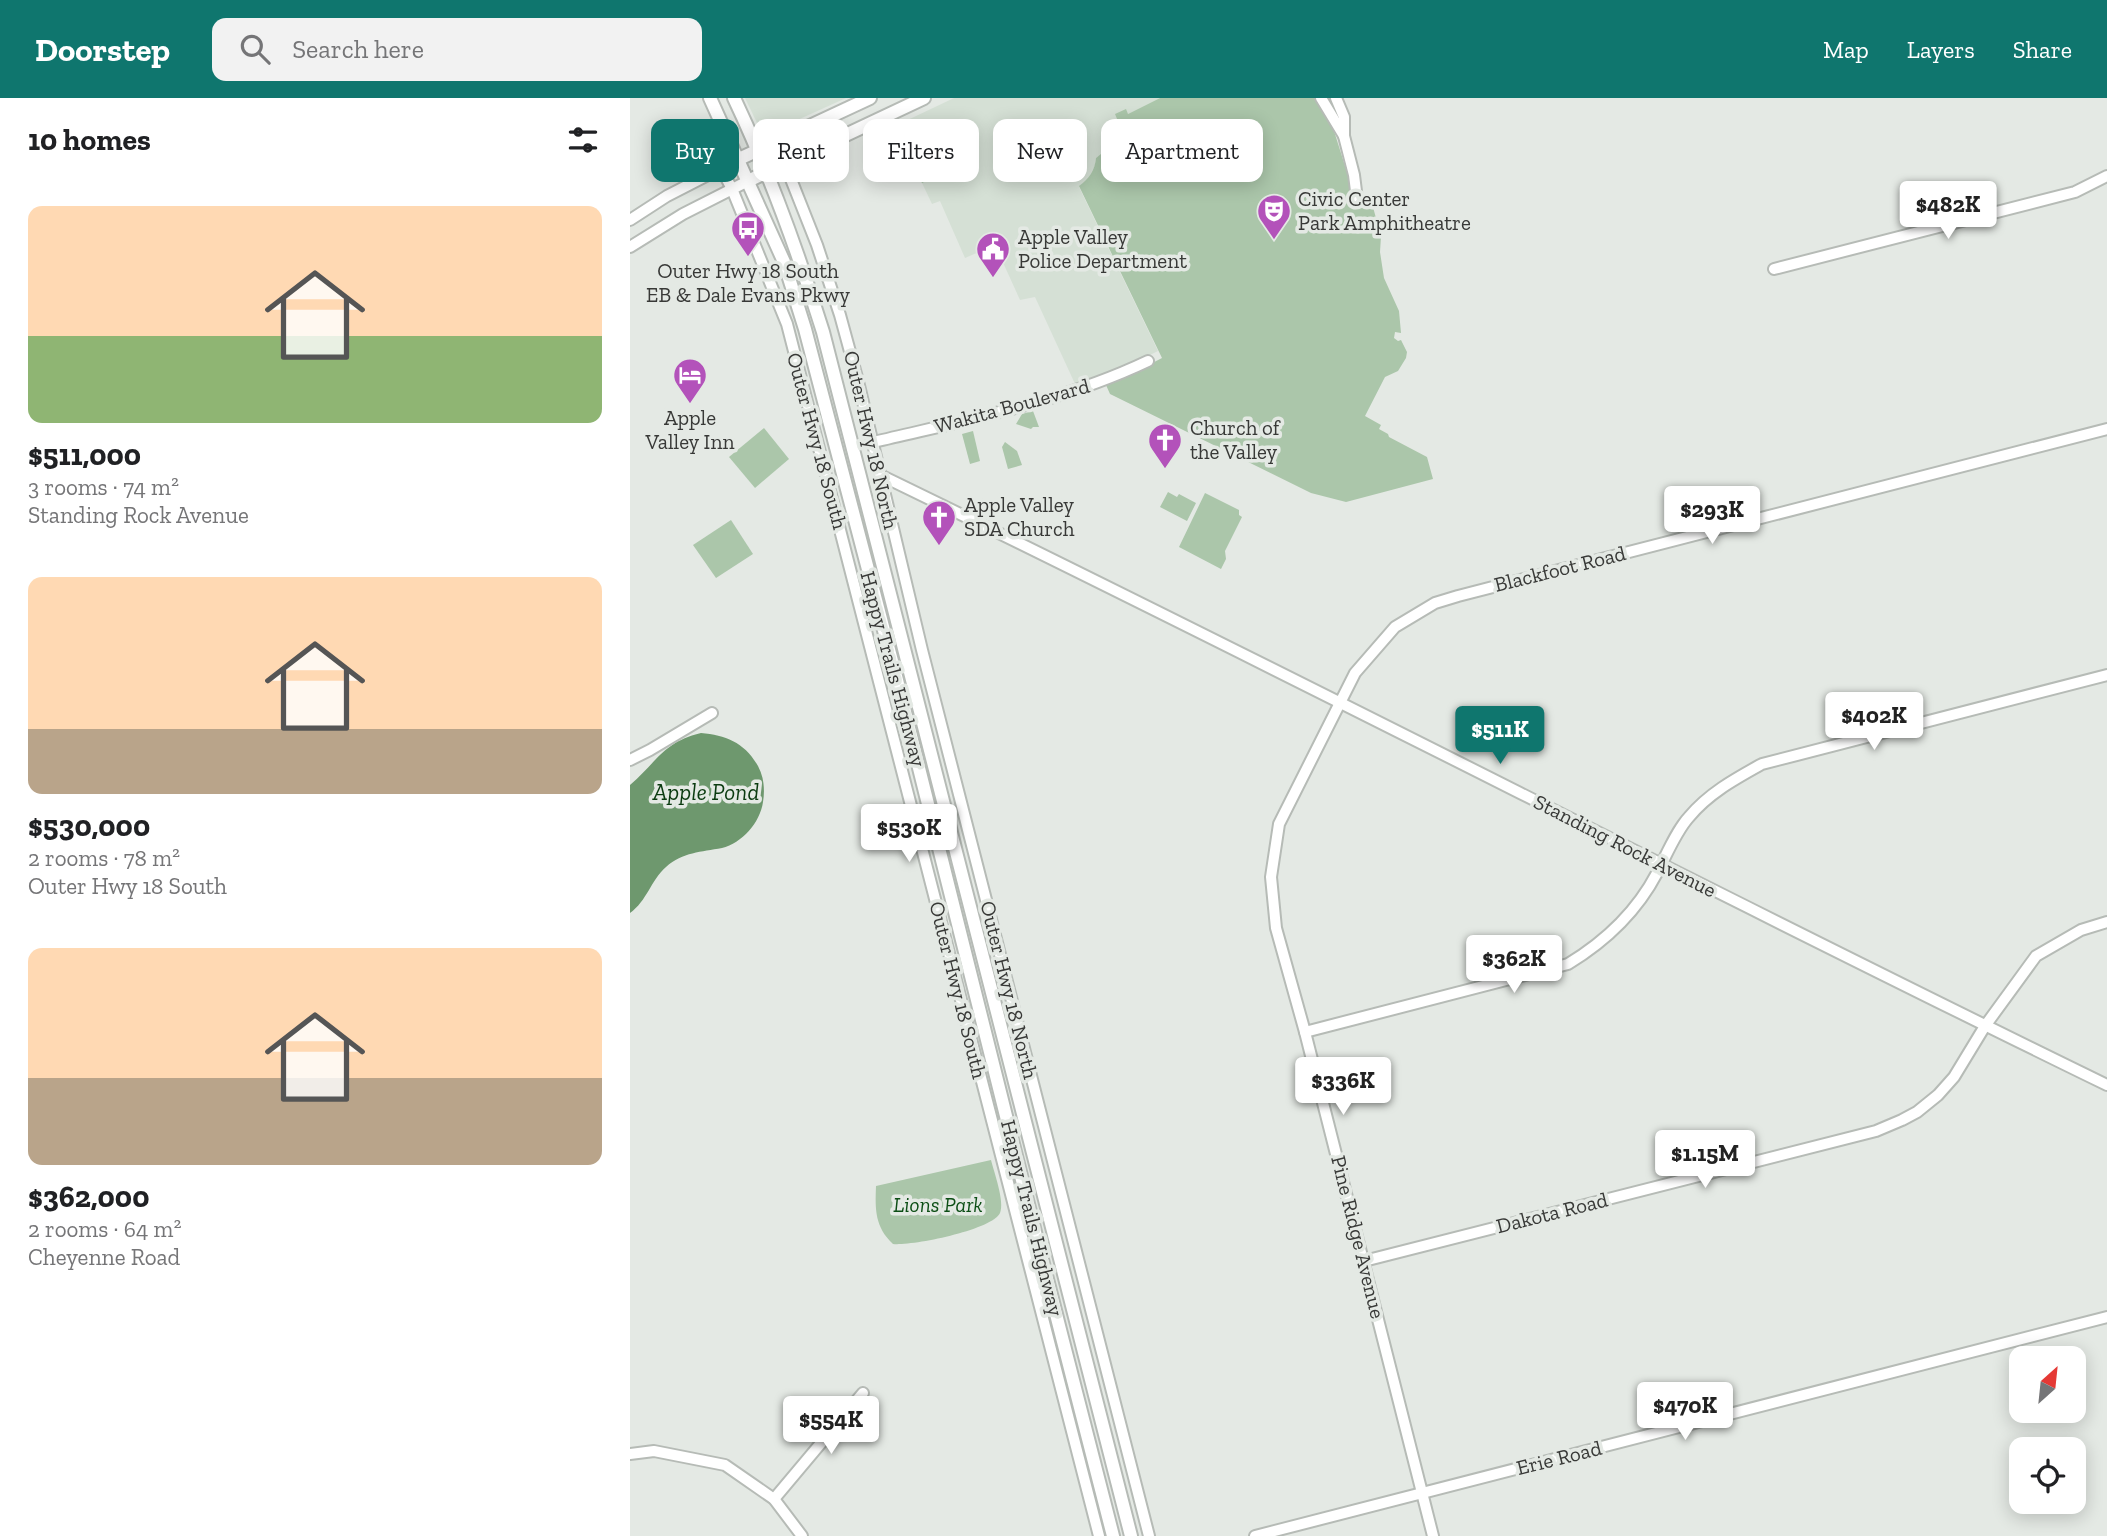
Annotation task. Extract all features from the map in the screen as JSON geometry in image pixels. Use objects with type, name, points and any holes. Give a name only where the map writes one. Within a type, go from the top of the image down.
[{"type":"main road","name":"Happy Trails Highway","points":[[710,98],[720,119]]},
{"type":"main road","name":"Happy Trails Highway","points":[[734,98],[753,139]]},
{"type":"main road","points":[[825,119],[870,98]]},
{"type":"main road","points":[[849,134],[924,98]]},
{"type":"main road","name":"Happy Trails Highway","points":[[739,161],[784,262],[805,329],[1113,1536]]},
{"type":"main road","points":[[748,181],[753,179]]},
{"type":"main road","name":"Happy Trails Highway","points":[[770,182],[800,259],[823,332],[1131,1536]]},
{"type":"street","points":[[1321,98],[1344,136]]},
{"type":"street","points":[[1336,98],[1344,117],[1344,136],[1357,199]]},
{"type":"street","points":[[1774,269],[2075,192],[2107,176]]},
{"type":"street","points":[[630,247],[673,220],[748,181]]},
{"type":"street","points":[[630,220],[695,182]]},
{"type":"street","name":"Outer Hwy 18 South","points":[[729,182],[787,324],[1099,1536]]},
{"type":"street","name":"Outer Hwy 18 North","points":[[792,182],[840,315],[874,442],[922,650],[1149,1536]]},
{"type":"street","points":[[660,201],[673,220]]},
{"type":"street","name":"Wakita Boulevard","points":[[874,442],[1027,405],[1111,378],[1148,361]]},
{"type":"street","name":"Blackfoot Road","points":[[1338,702],[1354,673],[1395,626],[1435,603],[2107,429]]},
{"type":"street","name":"Standing Rock Avenue","points":[[880,475],[2107,1085]]},
{"type":"street","points":[[1305,1032],[1568,964],[1597,945],[1642,899],[1687,818],[1722,786],[1762,764],[2107,675]]},
{"type":"street","name":"Pine Ridge Avenue","points":[[1338,702],[1279,824],[1271,877],[1276,928],[1433,1536]]},
{"type":"street","points":[[630,760],[712,713]]},
{"type":"street","name":"Dakota Road","points":[[1364,1261],[1876,1131],[1902,1120],[1938,1095],[1954,1077],[1985,1026],[2036,956],[2081,930],[2107,922]]},
{"type":"street","name":"Erie Road","points":[[1255,1536],[2107,1317]]},
{"type":"street","points":[[774,1499],[863,1394]]},
{"type":"street","points":[[630,1454],[654,1451],[725,1465],[774,1499],[802,1536]]},
{"type":"shaded area","points":[[745,98],[846,98],[800,119],[755,119]]},
{"type":"shaded area","points":[[954,98],[1160,98],[1128,114],[1126,119],[1101,119],[1101,154],[1096,158],[1087,179],[1087,119],[993,119],[993,182],[1084,182],[1079,187],[1158,351],[1076,386],[1035,297],[1020,300],[995,245],[965,258],[940,201],[932,204],[922,182],[979,182],[979,119],[910,119]]},
{"type":"green space","points":[[1160,98],[1318,98],[1334,131],[1351,185],[1360,184],[1364,200],[1371,200],[1381,236],[1380,252],[1384,278],[1399,311],[1401,333],[1395,332],[1394,338],[1401,340],[1407,352],[1398,371],[1385,377],[1365,416],[1381,425],[1379,429],[1389,437],[1427,457],[1433,479],[1346,502],[1311,493],[1110,394],[1106,385],[1162,358],[1079,186],[1087,182],[1096,158],[1101,154],[1101,182],[1263,182],[1263,119],[1117,119],[1115,114],[1126,109],[1128,114]]},
{"type":"green space","points":[[1033,411],[1039,427],[1031,429],[1016,424],[1022,414]]},
{"type":"green space","points":[[764,428],[789,459],[755,488],[729,457]]},
{"type":"green space","points":[[973,431],[980,461],[970,464],[962,434]]},
{"type":"green space","points":[[1005,442],[1017,451],[1022,465],[1008,469],[1002,447]]},
{"type":"green space","points":[[1168,492],[1177,497],[1179,494],[1196,503],[1187,521],[1160,507]]},
{"type":"green space","points":[[1205,493],[1239,510],[1242,517],[1225,551],[1226,559],[1221,569],[1179,547]]},
{"type":"green space","points":[[731,520],[753,554],[716,578],[693,545]]},
{"type":"green space","name":"Lions Park","points":[[991,1160],[1001,1202],[1000,1213],[994,1219],[951,1236],[903,1244],[893,1244],[887,1238],[877,1218],[876,1186]]},
{"type":"water","name":"Apple Pond","points":[[701,733],[734,742],[753,758],[764,784],[761,810],[749,831],[736,842],[722,848],[686,855],[672,862],[656,878],[641,903],[630,913],[630,785],[669,747]]},
{"type":"place","name":"Civic Center Park Amphitheatre","points":[[1274,241]]},
{"type":"place","name":"Outer Hwy 18 South EB & Dale Evans Pkwy","points":[[748,258]]},
{"type":"place","name":"Apple Valley Police Department","points":[[993,279]]},
{"type":"place","name":"Apple Valley Inn","points":[[690,405]]},
{"type":"place","name":"Church of the Valley","points":[[1165,470]]},
{"type":"place","name":"Apple Valley SDA Church","points":[[939,547]]}]
